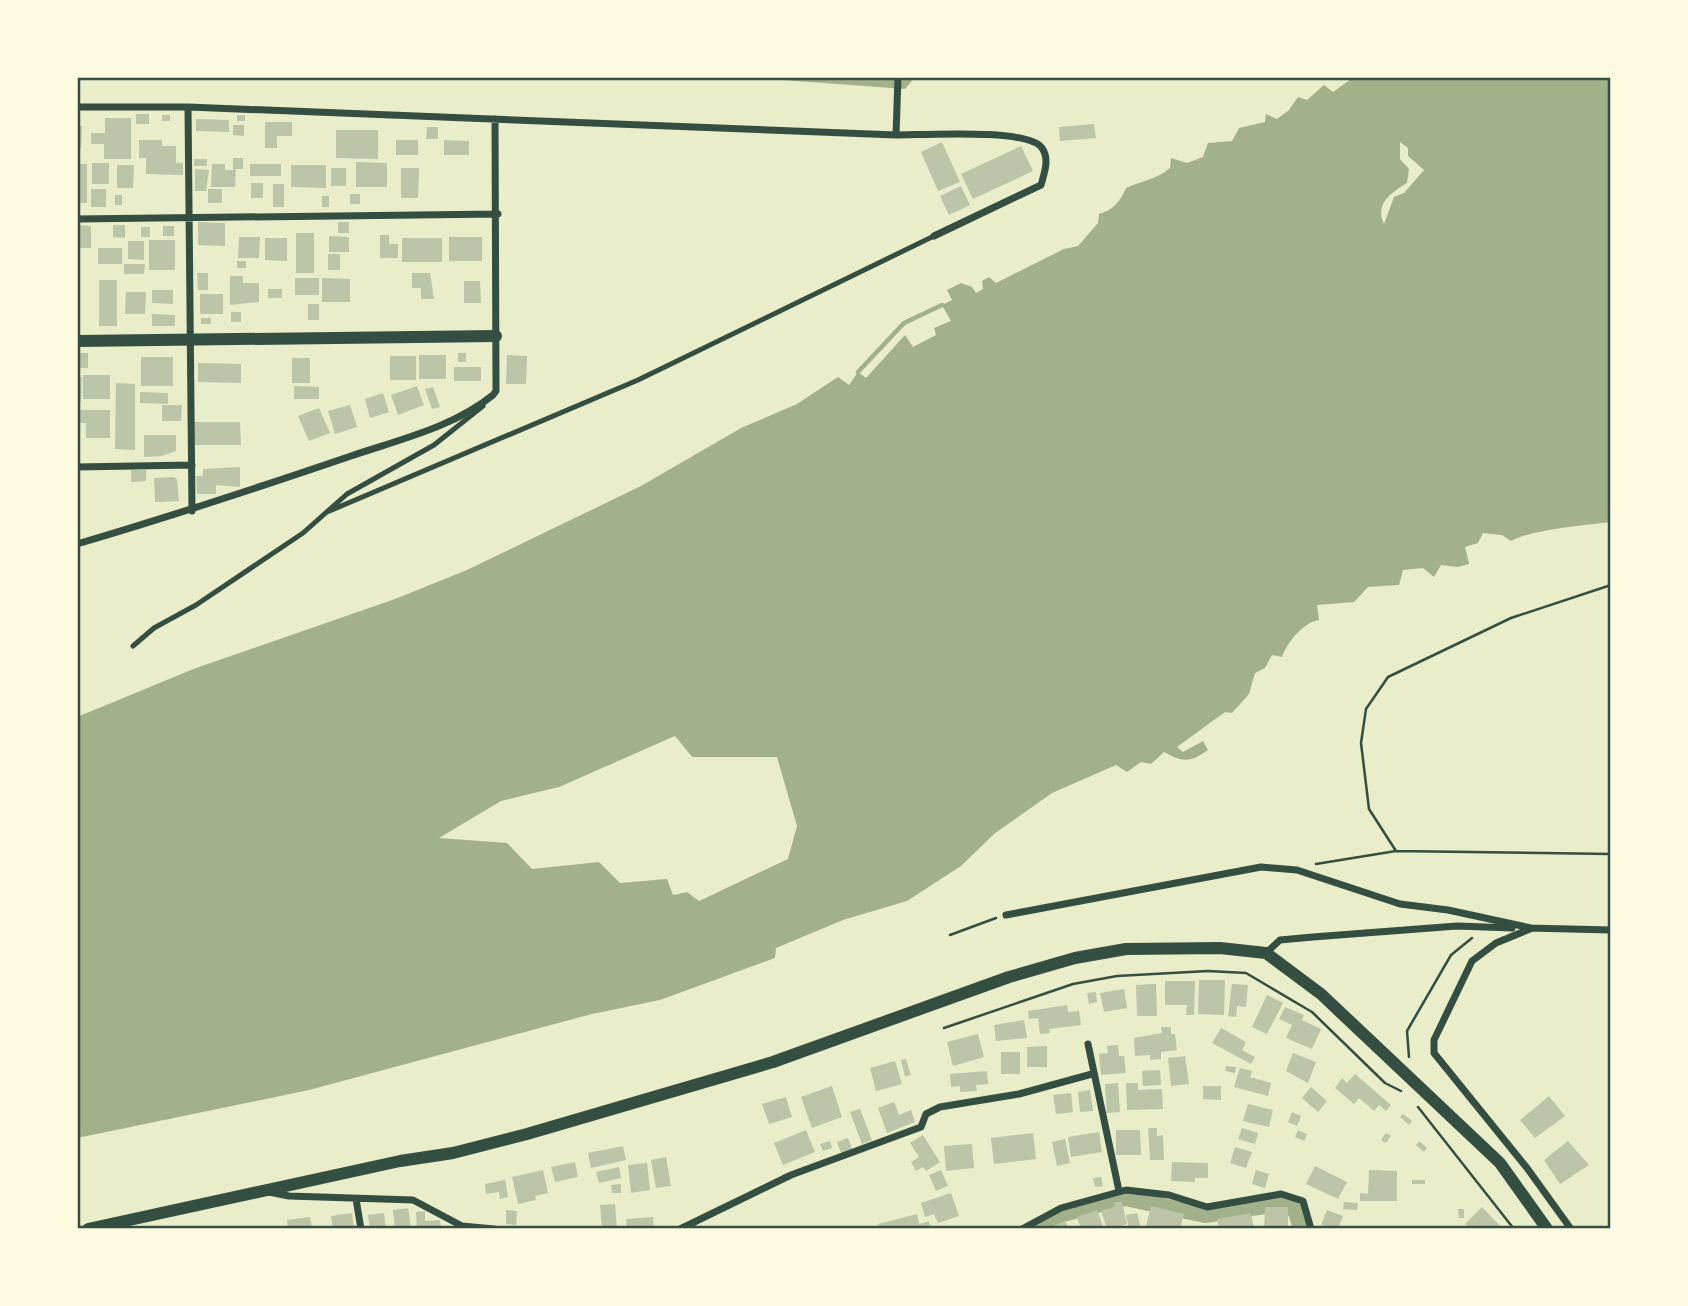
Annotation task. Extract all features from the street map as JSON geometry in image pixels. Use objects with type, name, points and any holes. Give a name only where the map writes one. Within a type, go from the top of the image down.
[{"type":"street","points":[[896,135],[898,77]]},
{"type":"street","points":[[77,107],[188,107],[896,135],[1005,136],[1034,141],[1044,150],[1046,168],[1041,186],[934,236]]},
{"type":"street","points":[[188,107],[192,511]]},
{"type":"street","points":[[77,544],[192,511],[406,437],[450,420],[490,398],[496,391],[498,214],[495,118]]},
{"type":"street","points":[[77,219],[498,214]]},
{"type":"street","points":[[77,341],[496,336]]},
{"type":"street","points":[[77,467],[192,465]]},
{"type":"street","points":[[1006,915],[1261,867],[1297,870],[1400,904],[1448,910],[1531,928]]},
{"type":"street","points":[[1266,953],[1280,940],[1302,938],[1485,927],[1611,930]]},
{"type":"street","points":[[1531,928],[1496,943],[1472,961],[1434,1040],[1434,1053],[1527,1168],[1571,1229]]},
{"type":"street","points":[[88,1229],[400,1161],[453,1153],[697,1087],[894,1020],[1009,976],[1075,958],[1126,949],[1220,948],[1266,953],[1321,994],[1500,1163],[1547,1229]]},
{"type":"street","points":[[1087,1044],[1093,1060],[1092,1074],[1119,1191]]},
{"type":"street","points":[[680,1229],[791,1175],[921,1127],[926,1114],[940,1107],[1019,1094],[1092,1074]]},
{"type":"street","points":[[265,1191],[289,1196],[413,1200],[462,1227],[494,1229]]},
{"type":"street","points":[[1023,1229],[1061,1208],[1119,1191],[1169,1195],[1207,1207],[1281,1194],[1303,1201],[1311,1229]]},
{"type":"street","points":[[356,1199],[361,1229]]},
{"type":"lane","points":[[327,512],[638,380],[934,236]]},
{"type":"lane","points":[[133,646],[154,628],[196,605],[303,533],[346,495],[435,445],[471,418],[490,398]]},
{"type":"path","points":[[1396,852],[1368,809],[1361,743],[1366,709],[1388,677],[1511,618],[1611,585]]},
{"type":"path","points":[[1310,865],[1396,852],[1611,854]]},
{"type":"path","points":[[950,935],[1006,915]]},
{"type":"path","points":[[944,1028],[1073,984],[1116,976],[1208,971],[1246,973],[1312,1012],[1385,1083],[1404,1092],[1418,1085],[1410,1063],[1407,1031],[1451,955],[1485,927]]},
{"type":"path","points":[[1413,1101],[1514,1229]]},
{"type":"shaded area","points":[[742,77],[915,77],[905,89]]},
{"type":"shaded area","points":[[1354,77],[1611,77],[1611,522],[1544,531],[1511,541],[1502,535],[1483,533],[1478,543],[1465,547],[1469,564],[1458,567],[1441,565],[1434,577],[1423,568],[1403,570],[1399,585],[1368,587],[1354,602],[1317,605],[1319,620],[1297,634],[1282,657],[1272,655],[1265,668],[1255,673],[1249,694],[1232,713],[1225,712],[1177,747],[1183,752],[1203,741],[1208,750],[1202,754],[1187,760],[1164,752],[1151,764],[1141,762],[1127,772],[1116,765],[1052,793],[994,834],[961,866],[907,901],[843,920],[776,948],[775,958],[660,1000],[592,1014],[309,1090],[77,1138],[77,717],[196,668],[395,599],[467,570],[641,486],[741,428],[797,404],[838,377],[849,385],[858,372],[866,378],[905,335],[913,347],[936,335],[934,328],[951,321],[942,305],[952,300],[947,290],[961,283],[972,287],[976,293],[983,289],[982,281],[989,277],[996,283],[1064,249],[1078,246],[1098,223],[1099,214],[1116,205],[1126,188],[1165,172],[1170,168],[1171,158],[1187,163],[1203,157],[1208,143],[1232,141],[1239,128],[1265,122],[1266,114],[1277,119],[1289,110],[1298,97],[1307,100],[1324,85],[1333,92]],"holes":[[[1400,142],[1408,148],[1408,156],[1424,170],[1404,193],[1394,197],[1384,224],[1381,210],[1386,199],[1407,183],[1409,169],[1400,159]],[[675,736],[692,757],[777,757],[797,826],[788,859],[699,901],[687,892],[673,895],[667,879],[620,883],[599,862],[532,869],[507,843],[439,838],[501,801],[559,787]]]},
{"type":"building","points":[[136,114],[149,114],[149,124],[136,124]]},
{"type":"building","points":[[162,115],[170,115],[170,121],[162,121]]},
{"type":"building","points":[[237,115],[245,115],[245,121],[237,121]]},
{"type":"building","points":[[105,118],[131,118],[131,159],[104,159],[104,144],[91,144],[91,133],[105,133]]},
{"type":"building","points":[[196,119],[229,120],[229,132],[196,131]]},
{"type":"building","points":[[265,122],[292,122],[292,136],[277,136],[277,148],[265,148]]},
{"type":"building","points":[[1094,124],[1096,138],[1060,141],[1059,127]]},
{"type":"building","points":[[233,125],[244,125],[244,136],[233,135]]},
{"type":"building","points":[[77,126],[82,126],[81,148],[77,148]]},
{"type":"building","points":[[427,127],[438,127],[438,139],[426,139]]},
{"type":"building","points":[[336,130],[378,130],[378,159],[336,158]]},
{"type":"building","points":[[139,140],[162,140],[162,146],[176,146],[176,163],[183,163],[183,175],[146,174],[146,158],[139,158]]},
{"type":"building","points":[[396,140],[418,140],[418,155],[396,155]]},
{"type":"building","points":[[444,140],[469,141],[469,155],[444,155]]},
{"type":"building","points":[[942,142],[960,182],[938,191],[921,152]]},
{"type":"building","points":[[1021,146],[1033,171],[973,199],[961,174]]},
{"type":"building","points":[[233,158],[243,158],[243,169],[236,169],[235,187],[211,187],[212,164],[225,164],[225,170],[233,170]]},
{"type":"building","points":[[194,159],[207,159],[207,166],[194,166]]},
{"type":"building","points":[[356,162],[387,163],[387,187],[356,187]]},
{"type":"building","points":[[92,163],[109,163],[109,184],[92,184]]},
{"type":"building","points":[[77,164],[87,164],[87,203],[77,203]]},
{"type":"building","points":[[250,164],[281,164],[281,176],[250,176]]},
{"type":"building","points":[[117,165],[134,165],[133,188],[117,188]]},
{"type":"building","points":[[291,165],[326,165],[326,188],[291,187]]},
{"type":"building","points":[[331,168],[346,168],[346,186],[331,186]]},
{"type":"building","points":[[401,168],[419,168],[418,198],[401,198]]},
{"type":"building","points":[[195,169],[209,170],[206,191],[195,191]]},
{"type":"building","points":[[251,183],[263,183],[263,198],[251,198]]},
{"type":"building","points":[[273,184],[284,184],[284,207],[273,207]]},
{"type":"building","points":[[961,186],[970,205],[949,215],[940,196]]},
{"type":"building","points":[[91,189],[106,189],[106,207],[91,207]]},
{"type":"building","points":[[208,189],[222,189],[222,203],[208,203]]},
{"type":"building","points":[[350,194],[360,194],[360,204],[350,204]]},
{"type":"building","points":[[115,195],[122,195],[122,205],[115,205]]},
{"type":"building","points":[[322,196],[329,196],[329,207],[322,207]]},
{"type":"building","points":[[198,222],[225,223],[225,246],[198,245]]},
{"type":"building","points":[[338,222],[349,222],[349,233],[338,233]]},
{"type":"building","points":[[77,225],[91,226],[91,248],[77,248]]},
{"type":"building","points":[[113,225],[125,225],[125,238],[113,237]]},
{"type":"building","points":[[163,226],[174,226],[174,236],[163,236]]},
{"type":"building","points":[[141,227],[150,227],[150,237],[141,237]]},
{"type":"building","points":[[296,233],[314,233],[314,273],[296,273]]},
{"type":"building","points":[[380,235],[389,235],[389,244],[398,244],[398,258],[380,258]]},
{"type":"building","points":[[329,236],[349,237],[349,252],[329,252]]},
{"type":"building","points":[[239,237],[260,237],[259,258],[238,258]]},
{"type":"building","points":[[449,237],[482,237],[482,261],[449,261]]},
{"type":"building","points":[[265,238],[287,238],[287,261],[265,260]]},
{"type":"building","points":[[402,238],[442,238],[442,262],[402,262]]},
{"type":"building","points":[[149,240],[175,240],[175,270],[149,270]]},
{"type":"building","points":[[128,241],[144,241],[144,260],[128,259]]},
{"type":"building","points":[[98,248],[122,248],[122,264],[98,264]]},
{"type":"building","points":[[328,254],[340,254],[340,270],[328,270]]},
{"type":"building","points":[[237,261],[246,261],[246,268],[237,268]]},
{"type":"building","points":[[124,264],[145,264],[144,274],[124,274]]},
{"type":"building","points":[[197,273],[208,273],[208,290],[198,290]]},
{"type":"building","points":[[412,273],[430,273],[434,299],[421,299],[421,288],[412,288]]},
{"type":"building","points":[[230,276],[243,276],[243,283],[259,283],[259,302],[230,305]]},
{"type":"building","points":[[295,278],[319,278],[319,295],[295,295]]},
{"type":"building","points":[[322,278],[350,279],[350,302],[322,302]]},
{"type":"building","points":[[99,280],[117,280],[117,326],[99,326]]},
{"type":"building","points":[[464,281],[480,281],[481,303],[464,303]]},
{"type":"building","points":[[268,289],[282,289],[282,298],[268,298]]},
{"type":"building","points":[[152,290],[173,290],[173,304],[152,303]]},
{"type":"building","points":[[126,292],[146,292],[145,314],[125,314]]},
{"type":"building","points":[[200,294],[223,294],[223,314],[200,314]]},
{"type":"building","points":[[308,304],[319,304],[319,320],[308,320]]},
{"type":"building","points":[[231,312],[241,312],[241,322],[231,322]]},
{"type":"building","points":[[152,314],[175,315],[175,326],[152,326]]},
{"type":"building","points":[[201,318],[211,318],[211,324],[201,324]]},
{"type":"building","points":[[77,353],[88,353],[88,368],[77,368]]},
{"type":"building","points":[[458,353],[466,353],[466,362],[458,362]]},
{"type":"building","points":[[419,355],[446,355],[446,379],[419,379]]},
{"type":"building","points":[[507,355],[527,356],[526,384],[506,384]]},
{"type":"building","points":[[390,356],[416,356],[416,380],[390,380]]},
{"type":"building","points":[[141,357],[173,357],[173,386],[141,386]]},
{"type":"building","points":[[292,358],[310,358],[310,383],[292,383]]},
{"type":"building","points":[[198,363],[241,364],[241,383],[198,382]]},
{"type":"building","points":[[454,367],[481,367],[481,381],[454,381]]},
{"type":"building","points":[[83,375],[110,375],[110,399],[83,399]]},
{"type":"building","points":[[77,377],[82,377],[81,402],[77,402]]},
{"type":"building","points":[[116,383],[135,384],[135,450],[115,449]]},
{"type":"building","points":[[294,386],[319,387],[319,399],[294,399]]},
{"type":"building","points":[[417,386],[424,405],[398,415],[391,395]]},
{"type":"building","points":[[433,387],[440,407],[432,409],[425,389]]},
{"type":"building","points":[[140,392],[168,393],[168,404],[140,403]]},
{"type":"building","points":[[383,393],[389,412],[370,418],[365,399]]},
{"type":"building","points":[[162,405],[182,405],[181,421],[162,421]]},
{"type":"building","points":[[350,405],[357,427],[335,434],[328,411]]},
{"type":"building","points":[[319,408],[330,433],[309,441],[298,416]]},
{"type":"building","points":[[78,410],[110,410],[110,438],[86,438],[86,423],[78,423]]},
{"type":"building","points":[[194,422],[240,422],[241,445],[194,445]]},
{"type":"building","points":[[144,435],[176,435],[176,451],[162,456],[144,457]]},
{"type":"building","points":[[240,467],[240,487],[216,485],[216,494],[197,494],[196,476],[203,476],[203,469]]},
{"type":"building","points":[[131,470],[146,470],[146,481],[131,482]]},
{"type":"building","points":[[154,478],[177,479],[179,501],[155,502]]},
{"type":"building","points":[[1199,980],[1225,980],[1224,1015],[1198,1014]]},
{"type":"building","points":[[1165,981],[1195,981],[1194,1015],[1186,1015],[1187,1005],[1165,1005]]},
{"type":"building","points":[[1156,984],[1157,1016],[1137,1016],[1136,985]]},
{"type":"building","points":[[1232,984],[1248,985],[1246,1007],[1237,1006],[1236,1017],[1228,1016]]},
{"type":"building","points":[[1124,989],[1127,1008],[1104,1012],[1100,993]]},
{"type":"building","points":[[1096,992],[1097,1002],[1089,1004],[1087,993]]},
{"type":"building","points":[[1267,995],[1283,1003],[1267,1034],[1252,1027]]},
{"type":"building","points":[[1067,1005],[1068,1012],[1079,1011],[1081,1025],[1049,1029],[1050,1033],[1040,1034],[1038,1018],[1029,1019],[1028,1011]]},
{"type":"building","points":[[1285,1007],[1304,1015],[1302,1020],[1321,1029],[1312,1049],[1286,1038],[1292,1025],[1279,1019]]},
{"type":"building","points":[[1024,1020],[1027,1038],[996,1041],[994,1025]]},
{"type":"building","points":[[1161,1027],[1171,1027],[1171,1034],[1175,1034],[1177,1050],[1161,1052],[1161,1059],[1150,1060],[1150,1055],[1135,1056],[1134,1038],[1162,1033]]},
{"type":"building","points":[[1221,1028],[1246,1042],[1242,1050],[1255,1057],[1251,1064],[1212,1043]]},
{"type":"building","points":[[978,1034],[984,1057],[953,1066],[947,1042]]},
{"type":"building","points":[[1118,1045],[1119,1056],[1124,1056],[1126,1073],[1101,1075],[1099,1054],[1108,1053],[1107,1046]]},
{"type":"building","points":[[1047,1046],[1047,1067],[1027,1067],[1027,1047]]},
{"type":"building","points":[[1001,1052],[1020,1052],[1020,1074],[1001,1074]]},
{"type":"building","points":[[1293,1053],[1316,1062],[1308,1083],[1286,1071]]},
{"type":"building","points":[[1185,1056],[1189,1084],[1171,1086],[1168,1058]]},
{"type":"building","points":[[906,1059],[911,1075],[905,1076],[901,1060]]},
{"type":"building","points":[[895,1061],[902,1084],[876,1091],[870,1068]]},
{"type":"building","points":[[1226,1066],[1236,1067],[1235,1073],[1225,1071]]},
{"type":"building","points":[[1240,1068],[1252,1071],[1250,1077],[1271,1083],[1268,1096],[1234,1087]]},
{"type":"building","points":[[1160,1070],[1161,1085],[1143,1086],[1142,1071]]},
{"type":"building","points":[[987,1071],[988,1084],[976,1085],[977,1091],[960,1092],[960,1086],[951,1087],[950,1074]]},
{"type":"building","points":[[1355,1074],[1391,1105],[1386,1111],[1379,1105],[1374,1111],[1359,1098],[1354,1104],[1335,1088],[1342,1078],[1347,1083]]},
{"type":"building","points":[[1118,1083],[1120,1112],[1107,1113],[1105,1084]]},
{"type":"building","points":[[1126,1083],[1138,1083],[1138,1090],[1162,1089],[1163,1109],[1127,1110]]},
{"type":"building","points":[[832,1086],[842,1117],[812,1128],[801,1097]]},
{"type":"building","points":[[1203,1086],[1221,1086],[1221,1100],[1203,1099]]},
{"type":"building","points":[[1311,1087],[1327,1101],[1318,1112],[1302,1098]]},
{"type":"building","points":[[1090,1090],[1093,1111],[1080,1112],[1078,1092]]},
{"type":"building","points":[[1071,1093],[1073,1112],[1056,1114],[1053,1095]]},
{"type":"building","points":[[1549,1096],[1565,1116],[1535,1138],[1520,1120]]},
{"type":"building","points":[[786,1097],[792,1117],[769,1124],[762,1104]]},
{"type":"building","points":[[894,1102],[899,1115],[911,1110],[915,1122],[887,1133],[878,1108]]},
{"type":"building","points":[[1248,1104],[1273,1110],[1269,1127],[1243,1121]]},
{"type":"building","points":[[860,1109],[872,1140],[862,1144],[850,1112]]},
{"type":"building","points":[[1292,1112],[1301,1116],[1297,1126],[1288,1122]]},
{"type":"building","points":[[1403,1114],[1412,1121],[1409,1125],[1400,1117]]},
{"type":"building","points":[[1148,1128],[1157,1128],[1157,1136],[1163,1135],[1164,1160],[1150,1160]]},
{"type":"building","points":[[1242,1128],[1258,1133],[1255,1144],[1238,1139]]},
{"type":"building","points":[[806,1130],[815,1152],[783,1165],[774,1143]]},
{"type":"building","points":[[1116,1130],[1140,1130],[1141,1155],[1116,1155]]},
{"type":"building","points":[[1298,1130],[1307,1134],[1304,1141],[1295,1137]]},
{"type":"building","points":[[1099,1132],[1102,1152],[1071,1157],[1068,1137]]},
{"type":"building","points":[[1033,1133],[1036,1159],[994,1164],[991,1138]]},
{"type":"building","points":[[1386,1133],[1391,1136],[1386,1143],[1381,1140]]},
{"type":"building","points":[[923,1135],[940,1162],[926,1171],[923,1167],[916,1171],[911,1162],[919,1157],[910,1143]]},
{"type":"building","points":[[848,1138],[852,1149],[841,1153],[837,1142]]},
{"type":"building","points":[[1065,1139],[1070,1163],[1057,1166],[1052,1142]]},
{"type":"building","points":[[830,1141],[832,1148],[823,1151],[820,1144]]},
{"type":"building","points":[[1419,1141],[1427,1148],[1424,1152],[1416,1145]]},
{"type":"building","points":[[1568,1141],[1589,1165],[1560,1184],[1544,1160]]},
{"type":"building","points":[[972,1144],[974,1168],[946,1171],[944,1146]]},
{"type":"building","points":[[623,1146],[626,1160],[591,1168],[588,1153]]},
{"type":"building","points":[[1235,1147],[1252,1152],[1246,1168],[1230,1163]]},
{"type":"building","points":[[666,1157],[671,1186],[656,1188],[651,1160]]},
{"type":"building","points":[[575,1162],[578,1177],[555,1182],[551,1167]]},
{"type":"building","points":[[1172,1162],[1208,1163],[1208,1178],[1195,1178],[1195,1182],[1171,1181]]},
{"type":"building","points":[[647,1163],[650,1190],[631,1193],[628,1165]]},
{"type":"building","points":[[1315,1166],[1347,1182],[1338,1199],[1306,1184]]},
{"type":"building","points":[[619,1167],[621,1178],[599,1183],[596,1172]]},
{"type":"building","points":[[543,1170],[548,1193],[535,1196],[536,1200],[518,1204],[512,1177]]},
{"type":"building","points":[[941,1170],[948,1186],[936,1191],[929,1175]]},
{"type":"building","points":[[1256,1170],[1269,1174],[1265,1188],[1252,1184]]},
{"type":"building","points":[[1369,1170],[1397,1171],[1397,1201],[1360,1201],[1360,1193],[1368,1194]]},
{"type":"building","points":[[1101,1177],[1103,1186],[1095,1187],[1093,1178]]},
{"type":"building","points":[[505,1180],[508,1197],[500,1199],[499,1192],[486,1194],[485,1184]]},
{"type":"building","points":[[1412,1180],[1425,1180],[1425,1184],[1412,1184]]},
{"type":"building","points":[[621,1184],[621,1193],[612,1193],[611,1185]]},
{"type":"building","points":[[951,1193],[959,1216],[938,1223],[934,1214],[925,1217],[921,1203]]},
{"type":"building","points":[[1115,1202],[1122,1202],[1127,1224],[1121,1226],[1122,1229],[1107,1229],[1101,1211],[1114,1207]]},
{"type":"building","points":[[1344,1202],[1358,1203],[1357,1210],[1343,1209]]},
{"type":"building","points":[[615,1204],[617,1229],[602,1229],[600,1205]]},
{"type":"building","points":[[1151,1206],[1184,1214],[1180,1229],[1146,1226]]},
{"type":"building","points":[[1265,1207],[1288,1207],[1288,1229],[1264,1229]]},
{"type":"building","points":[[1482,1207],[1503,1229],[1471,1229],[1465,1224]]},
{"type":"building","points":[[408,1208],[411,1229],[395,1229],[393,1210]]},
{"type":"building","points":[[1458,1209],[1464,1209],[1464,1218],[1459,1218]]},
{"type":"building","points":[[506,1210],[517,1211],[516,1225],[506,1224]]},
{"type":"building","points":[[1097,1210],[1104,1229],[1081,1229],[1077,1217]]},
{"type":"building","points":[[1327,1210],[1343,1216],[1338,1229],[1321,1225]]},
{"type":"building","points":[[425,1211],[425,1221],[440,1220],[441,1229],[417,1229],[416,1212]]},
{"type":"building","points":[[352,1213],[354,1229],[333,1229],[331,1216]]},
{"type":"building","points":[[384,1213],[386,1229],[370,1229],[368,1215]]},
{"type":"building","points":[[1137,1213],[1141,1229],[1129,1229],[1126,1215]]},
{"type":"building","points":[[1251,1213],[1254,1229],[1219,1229],[1217,1219]]},
{"type":"building","points":[[917,1214],[919,1224],[929,1221],[931,1229],[880,1229],[878,1224]]},
{"type":"building","points":[[310,1217],[312,1229],[288,1229],[287,1220]]},
{"type":"building","points":[[653,1217],[654,1229],[627,1229],[626,1219]]},
{"type":"building","points":[[1065,1221],[1069,1229],[1046,1229]]},
{"type":"waterway","points":[[858,372],[904,323],[942,305]]},
{"type":"waterway","points":[[1036,1229],[1059,1215],[1125,1198],[1205,1215],[1284,1203],[1296,1211],[1301,1229]]}]
